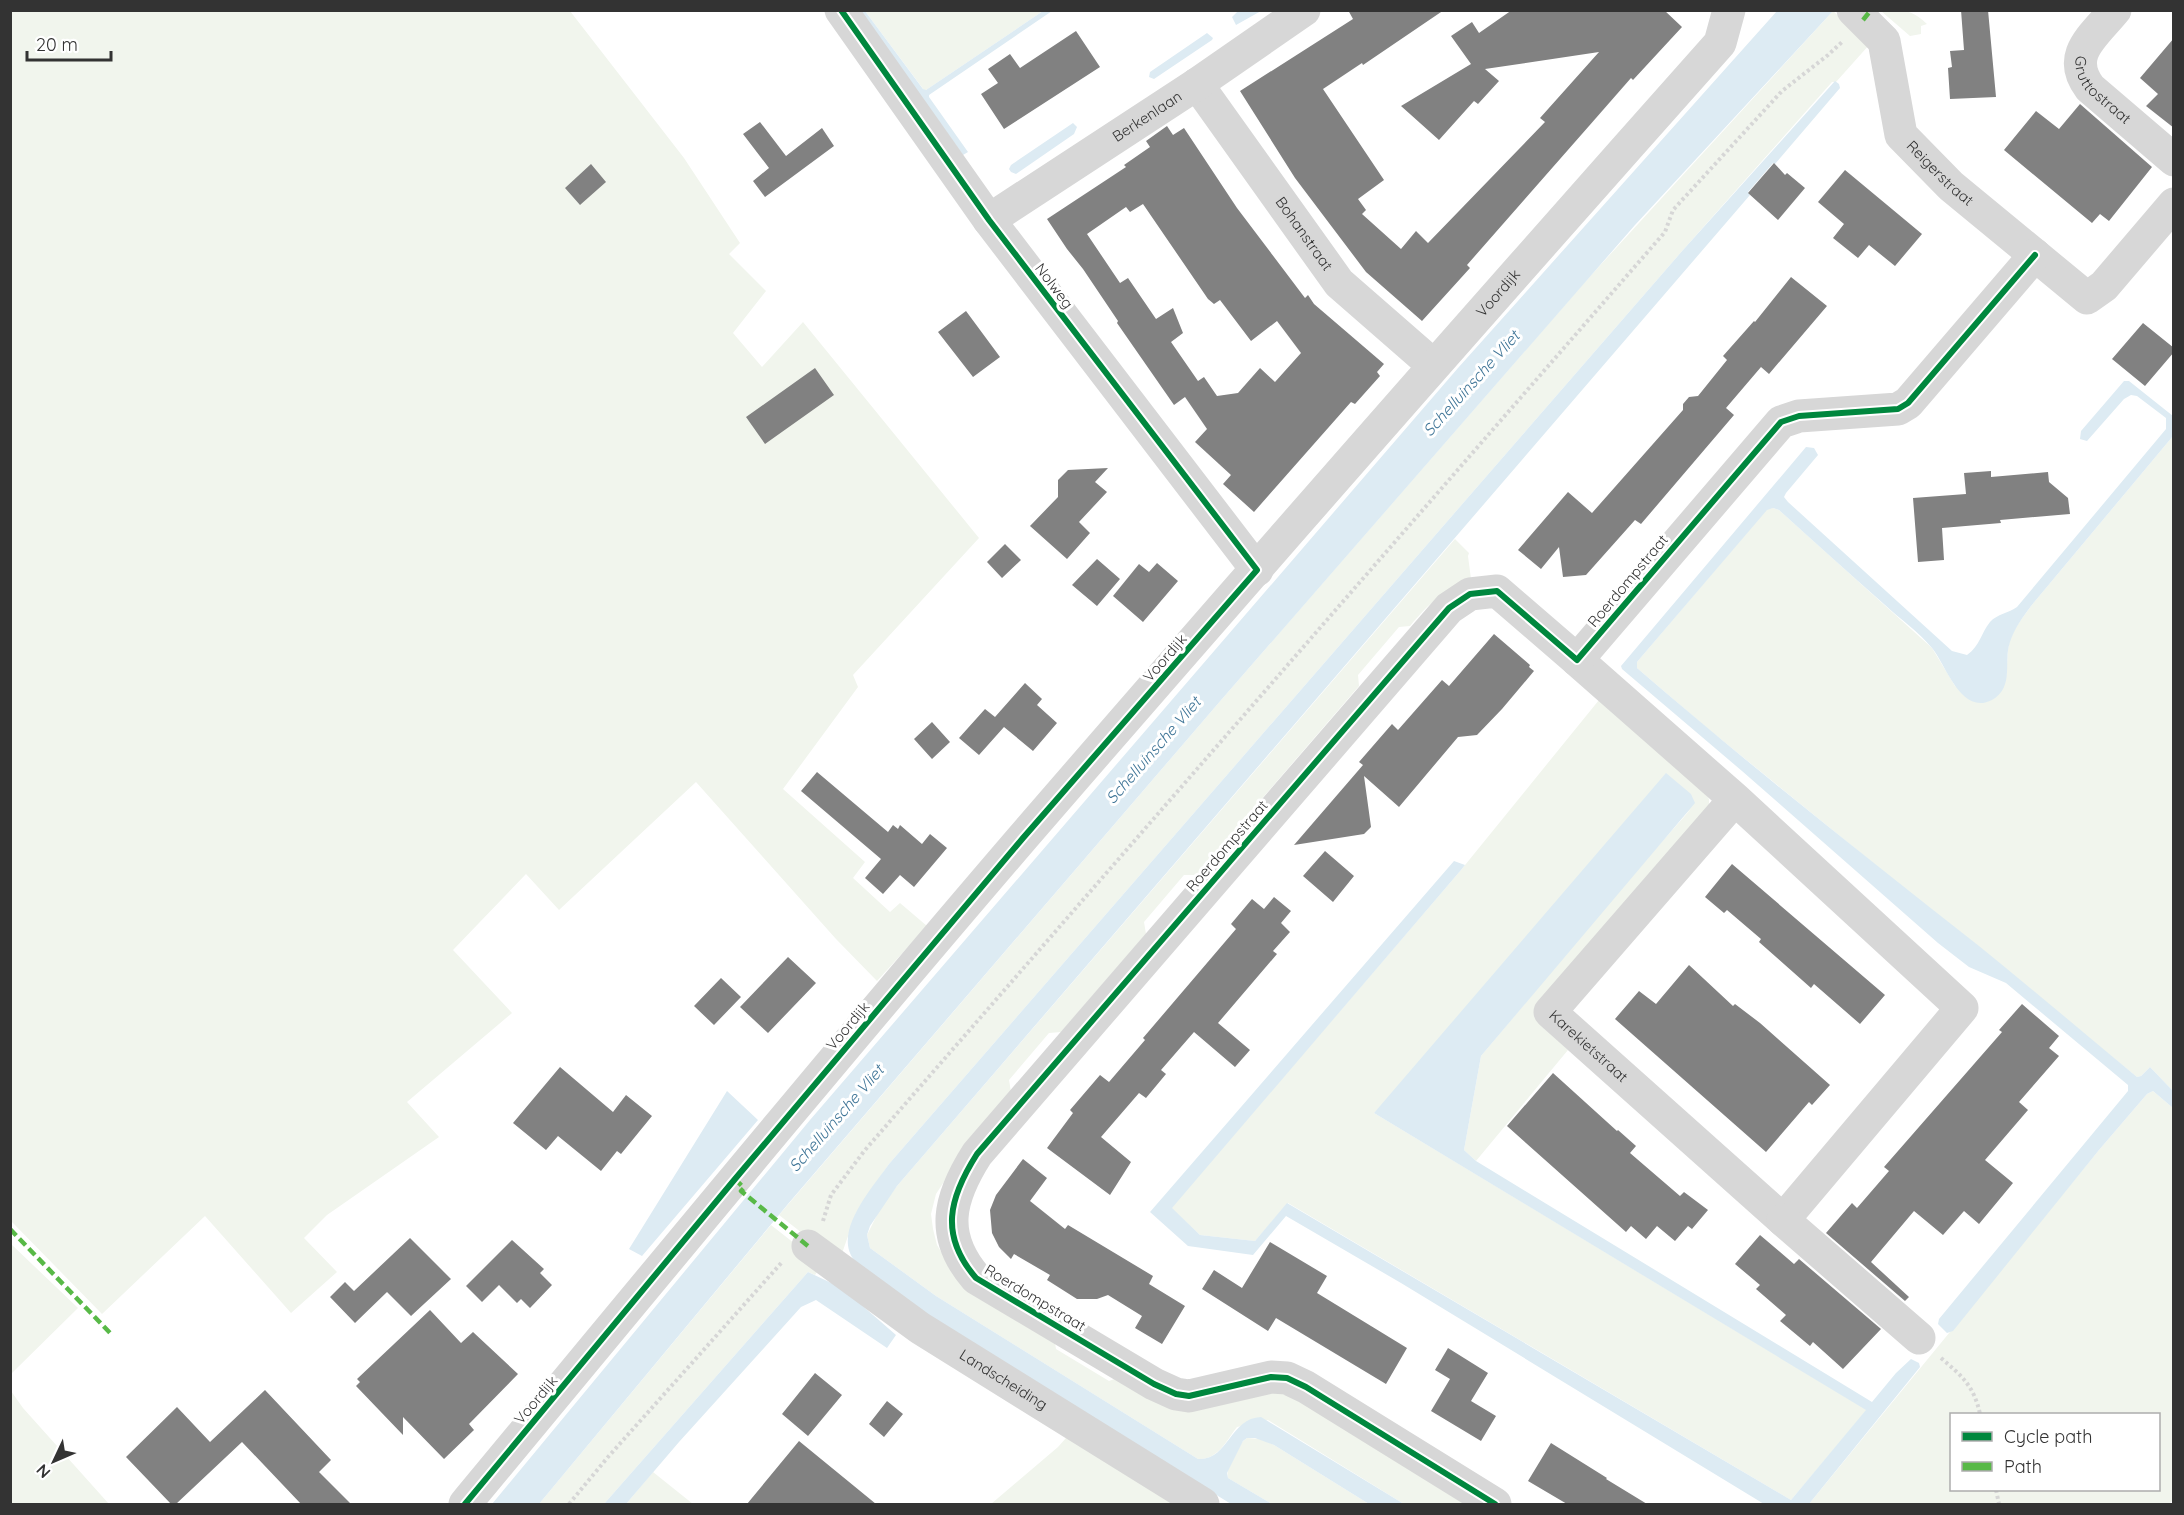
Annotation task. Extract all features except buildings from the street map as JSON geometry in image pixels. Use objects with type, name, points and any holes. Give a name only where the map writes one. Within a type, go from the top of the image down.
[{"type":"street","name":"Nolweg","points":[[841,10],[989,220],[1257,570]]},
{"type":"street","name":"Berkenlaan","points":[[989,220],[1197,84],[1304,10]]},
{"type":"street","name":"Gruttostraat","points":[[2115,10],[2081,52],[2079,63],[2083,79],[2090,88],[2174,160]]},
{"type":"street","name":"Voordijk","points":[[465,1504],[985,882],[1433,365],[1720,43],[1727,12]]},
{"type":"street","name":"Reigerstraat","points":[[1858,15],[1884,41],[1902,135],[1952,186],[2087,298],[2104,286],[2174,204]]},
{"type":"street","name":"Bohanstraat","points":[[1197,84],[1340,283],[1433,365]]},
{"type":"street","name":"Roerdompstraat","points":[[1496,1504],[1306,1387],[1287,1378],[1271,1377],[1189,1396],[1176,1394],[1154,1384],[976,1278],[963,1263],[956,1247],[951,1224],[962,1178],[977,1154],[1449,608],[1470,594],[1497,591],[1577,660],[1781,422],[1799,416],[1898,409],[1908,402],[2035,255]]},
{"type":"street","points":[[1577,660],[1735,799],[1962,1008],[1783,1220]]},
{"type":"street","name":"Karekietstraat","points":[[1735,799],[1550,1012],[1919,1338]]},
{"type":"street","name":"Landscheiding","points":[[808,1246],[920,1328],[1203,1504]]},
{"type":"path","points":[[569,1504],[780,1262],[808,1246],[818,1235],[831,1195],[865,1150],[1665,232],[1673,210],[1782,91],[1828,56],[1858,15]]},
{"type":"path","points":[[1919,1338],[1969,1384],[1977,1400],[1980,1413]]},
{"type":"shaded area","points":[[10,11],[570,11],[684,158],[740,243],[729,254],[766,291],[733,333],[762,367],[803,322],[979,538],[853,675],[858,687],[783,789],[865,862],[853,878],[890,912],[900,903],[927,926],[877,981],[836,939],[696,782],[559,910],[526,874],[453,950],[512,1013],[407,1102],[439,1137],[327,1215],[304,1238],[337,1272],[291,1313],[205,1216],[102,1314],[11,1221]]},
{"type":"shaded area","points":[[865,11],[1043,11],[924,90]]},
{"type":"shaded area","points":[[1833,11],[1870,44],[1836,82],[1832,82],[1683,250],[889,1164],[856,1213],[839,1262],[779,1215],[1222,699],[1584,283]]},
{"type":"shaded area","points":[[1881,11],[1911,13],[1927,24],[1921,26],[1921,34],[1910,36]]},
{"type":"shaded area","points":[[2173,436],[2173,1091],[2150,1067],[2137,1077],[1707,728],[1637,668],[1637,662],[1767,509],[1773,508],[1779,510],[1932,648],[1955,686],[1985,702],[2000,692],[2004,685],[2009,644],[2021,620]]},
{"type":"shaded area","points":[[1455,539],[1469,553],[1471,579],[1437,598],[1410,626],[1399,627],[1358,675],[1359,686],[1196,875],[1184,875],[1144,922],[1146,934],[1061,1032],[1049,1033],[1009,1080],[1011,1092],[962,1154],[936,1194],[931,1214],[937,1245],[954,1273],[1054,1337],[1056,1349],[1109,1381],[1120,1377],[1289,1395],[1469,1504],[1404,1504],[1268,1420],[1237,1427],[1216,1453],[1198,1459],[936,1296],[870,1248],[867,1235],[881,1207],[897,1186]]},
{"type":"shaded area","points":[[1599,700],[1702,790],[1709,799],[1709,806],[1541,1025],[1568,1050],[1476,1161],[1464,1150],[1481,1056],[1635,872],[1691,809],[1374,1113],[1867,1410],[1791,1500],[1288,1203],[1255,1241],[1200,1235],[1171,1208],[1461,870]]},
{"type":"shaded area","points":[[2153,1091],[2173,1108],[2174,1499],[2169,1504],[1809,1504],[2147,1094]]},
{"type":"shaded area","points":[[771,1225],[822,1265],[815,1275],[808,1272],[604,1504],[539,1504]]},
{"type":"shaded area","points":[[11,1244],[78,1308],[10,1374]]},
{"type":"shaded area","points":[[11,1391],[23,1408],[109,1504],[11,1504]]},
{"type":"shaded area","points":[[1074,1429],[1190,1504],[991,1504],[1058,1447]]},
{"type":"shaded area","points":[[1247,1438],[1261,1439],[1274,1445],[1369,1504],[1272,1504],[1228,1478],[1228,1468],[1233,1456]]},
{"type":"shaded area","points":[[653,1472],[693,1504],[626,1504]]},
{"type":"water","points":[[865,11],[926,90],[1043,11],[1052,11],[929,95],[968,152],[963,155],[860,12]]},
{"type":"water","points":[[1238,11],[1261,11],[1236,25],[1232,17]]},
{"type":"water","name":"Schelluinsche Vliet","points":[[1777,11],[1833,11],[1635,225],[1222,699],[788,1204],[539,1504],[492,1504],[810,1120],[1458,368]]},
{"type":"water","points":[[1207,33],[1213,38],[1212,40],[1154,79],[1149,77],[1150,72]]},
{"type":"water","points":[[1835,81],[1840,88],[1748,192],[1750,195],[897,1186],[870,1226],[867,1235],[870,1248],[936,1296],[1198,1459],[1208,1458],[1216,1453],[1242,1424],[1261,1417],[1404,1504],[1369,1504],[1274,1445],[1255,1438],[1247,1438],[1243,1441],[1227,1473],[1228,1478],[1272,1504],[1231,1504],[897,1297],[855,1261],[849,1250],[848,1237],[851,1224],[865,1197],[889,1164],[1683,250]]},
{"type":"water","points":[[1073,123],[1077,127],[1074,134],[1016,174],[1011,172],[1009,169],[1011,165]]},
{"type":"water","points":[[2124,381],[2129,381],[2173,416],[2173,436],[2022,619],[2008,649],[2004,688],[1992,700],[1981,703],[1972,701],[1963,695],[1932,648],[1921,636],[1779,510],[1773,508],[1767,510],[1637,662],[1637,668],[1721,739],[1979,946],[2137,1077],[2150,1067],[2173,1091],[2173,1108],[2153,1091],[2147,1094],[1953,1331],[1947,1333],[1938,1324],[1939,1319],[2128,1091],[2128,1085],[2006,983],[1969,967],[1938,943],[1621,666],[1806,447],[1814,448],[1818,455],[1784,497],[1952,651],[1967,655],[1975,648],[1990,622],[2017,607],[2166,429],[2166,418],[2137,396],[2131,395],[2124,399],[2087,441],[2080,439],[2081,431]]},
{"type":"water","points":[[1666,773],[1691,794],[1695,803],[1481,1056],[1464,1150],[1476,1161],[1872,1402],[1911,1359],[1919,1363],[1920,1367],[1809,1504],[1764,1504],[1401,1283],[1286,1216],[1253,1255],[1188,1246],[1150,1212],[1454,861],[1465,865],[1172,1208],[1200,1235],[1255,1241],[1287,1203],[1791,1500],[1866,1410],[1374,1113]]},
{"type":"water","points":[[727,1091],[758,1120],[642,1256],[629,1249]]},
{"type":"water","points":[[808,1272],[842,1288],[896,1335],[887,1348],[816,1300],[801,1307],[626,1504],[604,1504]]},
{"type":"marked path","points":[[1863,20],[1871,10]]},
{"type":"marked path","points":[[735,1179],[744,1188],[741,1191],[808,1246]]},
{"type":"marked path","points":[[10,1229],[113,1336]]},
{"type":"cycle path","points":[[465,1504],[1023,838],[1257,570],[989,220],[841,10]]},
{"type":"cycle path","points":[[1495,1504],[1306,1387],[1287,1378],[1271,1377],[1189,1396],[1176,1394],[1154,1384],[976,1278],[964,1262],[953,1231],[952,1216],[960,1186],[977,1154],[1449,608],[1470,594],[1497,591],[1577,660],[1781,422],[1799,416],[1898,409],[1908,403],[2035,255]]}]
